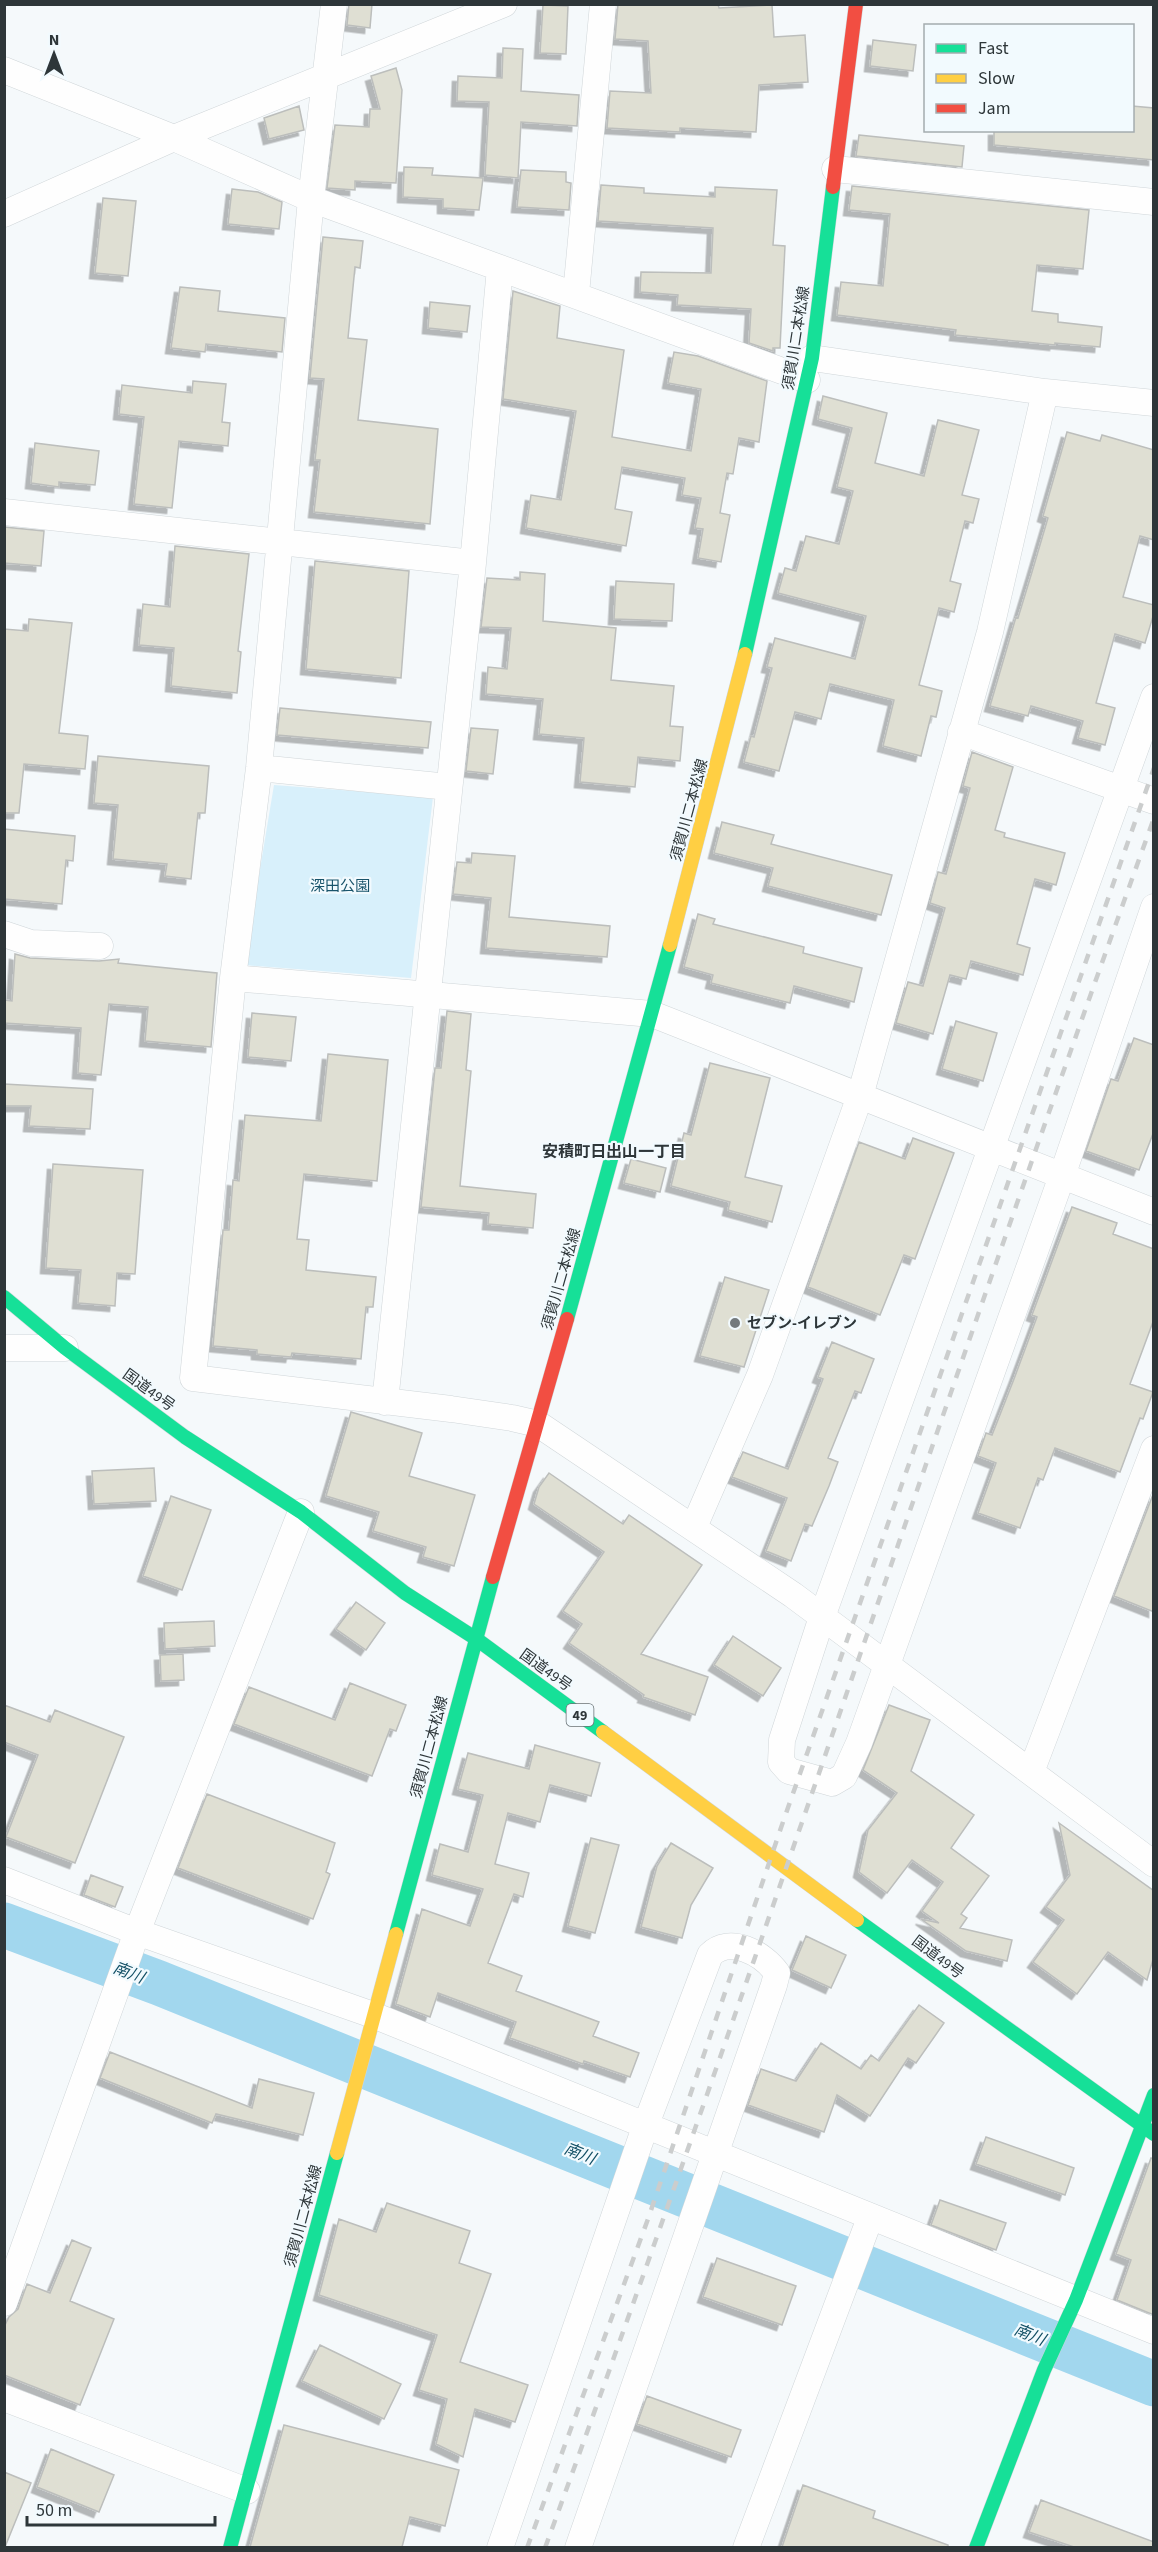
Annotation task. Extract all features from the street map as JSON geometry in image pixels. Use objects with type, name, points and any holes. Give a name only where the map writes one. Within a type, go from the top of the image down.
[{"type":"main road","name":"須賀川二本松線","points":[[230,2547],[248,2491],[370,2023],[475,1638],[538,1424],[652,1014],[733,707],[809,369],[856,4]]},
{"type":"main road","name":"国道49号","points":[[4,1297],[65,1348],[185,1437],[301,1512],[405,1593],[475,1638],[1154,2134]]},
{"type":"main road","points":[[976,2547],[1044,2370],[1074,2305],[1154,2095]]},
{"type":"street","points":[[334,4],[311,199],[260,768],[233,978],[194,1378],[512,1418],[538,1424],[694,1527],[822,1617],[886,1667],[1154,1864]]},
{"type":"street","points":[[4,214],[174,138],[504,4]]},
{"type":"street","points":[[576,294],[603,4]]},
{"type":"street","points":[[4,70],[174,138],[311,199],[576,294],[809,369],[1154,403]]},
{"type":"street","points":[[835,169],[1154,202]]},
{"type":"street","points":[[385,1402],[473,563],[500,268]]},
{"type":"street","points":[[694,1527],[760,1375],[860,1096],[990,632],[1045,392]]},
{"type":"street","points":[[4,512],[473,563]]},
{"type":"street","points":[[1154,697],[822,1617],[782,1740],[781,1762],[789,1771],[832,1784],[844,1776],[886,1667],[1062,1176],[1154,907]]},
{"type":"street","points":[[961,732],[1154,801]]},
{"type":"street","points":[[260,768],[448,788]]},
{"type":"street","points":[[4,934],[31,943],[100,946]]},
{"type":"street","points":[[233,978],[428,997],[652,1014],[1154,1212]]},
{"type":"street","points":[[4,1348],[65,1348]]},
{"type":"street","points":[[1031,1772],[1154,1449]]},
{"type":"street","points":[[4,2303],[135,1938],[301,1512]]},
{"type":"street","points":[[4,1880],[135,1938],[370,2023],[1074,2305],[1154,2331]]},
{"type":"street","points":[[500,2547],[643,2132],[710,1955],[717,1947],[729,1945],[742,1948],[769,1962],[777,1973],[714,2161],[578,2547]]},
{"type":"street","points":[[747,2547],[868,2223]]},
{"type":"street","points":[[4,2398],[248,2491]]},
{"type":"green space","name":"深田公園","points":[[274,785],[433,797],[411,978],[244,965]]},
{"type":"building","points":[[349,4],[372,4],[370,28],[347,25]]},
{"type":"building","points":[[618,4],[718,4],[719,8],[772,5],[774,37],[805,35],[808,82],[759,85],[756,132],[680,128],[680,132],[607,128],[610,91],[651,93],[648,41],[615,39]]},
{"type":"building","points":[[543,5],[568,6],[566,54],[540,53]]},
{"type":"building","points":[[873,40],[916,45],[913,71],[870,66]]},
{"type":"building","points":[[503,48],[523,49],[521,91],[579,95],[577,126],[521,122],[518,178],[485,175],[489,102],[457,101],[458,76],[502,78]]},
{"type":"building","points":[[396,68],[402,90],[396,183],[355,181],[355,190],[327,188],[335,125],[369,127],[370,109],[380,109],[371,76]]},
{"type":"building","points":[[299,106],[304,130],[269,139],[264,118]]},
{"type":"building","points":[[1134,106],[1154,108],[1154,160],[994,145],[994,132],[1134,132]]},
{"type":"building","points":[[859,135],[964,146],[962,167],[856,156]]},
{"type":"building","points":[[404,167],[433,168],[432,175],[483,178],[479,210],[443,208],[443,199],[403,197]]},
{"type":"building","points":[[521,170],[566,172],[566,182],[571,183],[569,210],[517,207]]},
{"type":"building","points":[[601,185],[644,188],[644,193],[715,197],[715,187],[777,190],[773,245],[785,246],[780,348],[773,348],[773,351],[749,343],[751,309],[677,305],[678,295],[640,292],[641,272],[711,273],[713,228],[598,221]]},
{"type":"building","points":[[852,186],[1089,210],[1083,269],[1037,265],[1032,311],[1058,314],[1058,322],[1102,327],[1100,347],[955,335],[956,330],[837,315],[841,282],[883,286],[890,214],[849,210]]},
{"type":"building","points":[[232,189],[258,192],[282,202],[279,229],[228,224]]},
{"type":"building","points":[[103,198],[136,201],[128,276],[95,273]]},
{"type":"building","points":[[323,237],[363,241],[360,268],[355,267],[348,338],[367,340],[358,420],[438,429],[430,524],[314,512],[320,460],[315,460],[324,379],[310,378]]},
{"type":"building","points":[[180,287],[220,291],[218,311],[285,318],[282,352],[206,344],[205,352],[171,348]]},
{"type":"building","points":[[513,291],[560,306],[557,338],[624,350],[612,437],[691,451],[701,389],[668,383],[674,352],[698,356],[767,381],[759,442],[739,438],[733,474],[727,473],[720,513],[730,515],[721,562],[698,558],[703,529],[695,528],[701,498],[682,495],[685,478],[622,467],[615,509],[632,512],[626,546],[526,528],[531,495],[561,500],[576,411],[503,399]]},
{"type":"building","points":[[430,302],[470,306],[467,332],[428,328]]},
{"type":"building","points":[[193,381],[226,384],[222,422],[230,423],[228,446],[179,441],[172,508],[134,504],[144,417],[119,414],[122,385],[192,393]]},
{"type":"building","points":[[823,396],[887,413],[875,463],[924,476],[938,420],[979,430],[962,495],[979,499],[973,523],[965,521],[950,581],[961,584],[954,612],[939,608],[919,685],[942,691],[936,717],[931,716],[921,756],[883,746],[894,700],[830,684],[821,719],[795,712],[779,771],[744,762],[751,736],[754,737],[772,668],[767,667],[775,638],[855,659],[866,616],[778,593],[785,568],[796,571],[806,536],[839,544],[853,491],[837,487],[852,428],[818,419]]},
{"type":"building","points":[[1067,432],[1100,441],[1102,435],[1154,450],[1154,540],[1140,536],[1123,597],[1154,605],[1154,613],[1145,643],[1115,634],[1096,703],[1115,708],[1105,745],[1078,738],[1083,721],[1031,706],[1028,716],[990,706],[1048,518],[1043,516]]},
{"type":"building","points":[[35,443],[99,451],[95,485],[59,482],[59,487],[31,483]]},
{"type":"building","points":[[4,527],[44,531],[41,566],[4,563]]},
{"type":"building","points":[[175,546],[249,554],[238,651],[241,652],[237,693],[171,686],[174,648],[139,645],[143,604],[170,607]]},
{"type":"building","points":[[315,561],[409,571],[401,678],[306,669]]},
{"type":"building","points":[[520,572],[545,574],[543,621],[616,628],[611,680],[674,686],[670,726],[683,727],[680,761],[638,757],[635,787],[580,782],[584,738],[539,734],[543,699],[486,694],[488,667],[507,669],[511,628],[481,627],[487,578],[520,580]]},
{"type":"building","points":[[616,581],[674,584],[672,621],[614,619]]},
{"type":"building","points":[[29,619],[72,623],[59,733],[88,736],[85,769],[24,764],[19,813],[4,813],[4,629],[28,631]]},
{"type":"building","points":[[280,708],[431,722],[428,748],[277,735]]},
{"type":"building","points":[[471,728],[498,730],[493,774],[466,771]]},
{"type":"building","points":[[972,752],[1013,767],[995,830],[1005,833],[1004,837],[1065,853],[1056,885],[1035,879],[1017,944],[1030,948],[1023,975],[971,961],[966,979],[950,975],[933,1034],[896,1023],[908,982],[923,986],[945,908],[930,903],[938,872],[946,874],[970,788],[963,786]]},
{"type":"building","points":[[98,756],[209,766],[205,813],[198,813],[191,879],[165,876],[167,864],[113,859],[118,805],[94,803]]},
{"type":"building","points":[[722,822],[774,835],[771,844],[892,875],[881,915],[768,886],[773,868],[714,853]]},
{"type":"building","points":[[4,829],[75,836],[73,861],[66,860],[62,904],[4,899]]},
{"type":"building","points":[[472,853],[515,856],[509,917],[610,926],[607,957],[486,948],[491,898],[453,894],[457,862],[471,863]]},
{"type":"building","points":[[698,914],[715,919],[713,924],[804,947],[803,953],[862,968],[854,1002],[794,986],[790,1003],[711,983],[713,975],[684,967]]},
{"type":"building","points":[[15,954],[30,958],[99,961],[119,959],[118,963],[217,973],[211,1047],[145,1041],[148,1007],[109,1004],[101,1075],[78,1073],[81,1028],[4,1023],[4,1000],[12,1001]]},
{"type":"building","points":[[447,1011],[471,1014],[466,1070],[471,1071],[460,1186],[536,1194],[533,1228],[488,1224],[489,1213],[421,1207],[435,1068],[441,1068]]},
{"type":"building","points":[[252,1013],[296,1017],[291,1061],[248,1057]]},
{"type":"building","points":[[956,1021],[997,1033],[983,1081],[942,1069]]},
{"type":"building","points":[[1134,1038],[1154,1045],[1154,1131],[1139,1170],[1086,1151],[1111,1079],[1118,1081]]},
{"type":"building","points":[[328,1054],[388,1060],[377,1181],[304,1174],[297,1239],[309,1240],[306,1270],[376,1277],[373,1307],[366,1307],[361,1359],[292,1353],[291,1357],[257,1354],[257,1350],[213,1346],[223,1230],[229,1230],[233,1180],[239,1181],[245,1115],[321,1121]]},
{"type":"building","points":[[710,1063],[770,1078],[745,1177],[782,1186],[772,1222],[728,1210],[730,1202],[671,1186],[684,1133],[691,1135]]},
{"type":"building","points":[[4,1084],[93,1089],[90,1129],[29,1126],[31,1106],[4,1106]]},
{"type":"building","points":[[913,1138],[954,1153],[915,1259],[904,1255],[880,1315],[808,1287],[859,1142],[905,1159]]},
{"type":"building","points":[[631,1159],[666,1168],[660,1192],[624,1183]]},
{"type":"building","points":[[53,1164],[143,1170],[135,1274],[117,1273],[115,1306],[78,1303],[81,1270],[46,1268]]},
{"type":"building","points":[[1072,1207],[1117,1223],[1113,1234],[1154,1249],[1154,1319],[1130,1384],[1153,1392],[1143,1419],[1140,1418],[1120,1472],[1055,1448],[1043,1480],[1038,1478],[1020,1528],[978,1513],[996,1463],[978,1456],[986,1433],[992,1435],[1014,1379],[1037,1317],[1032,1315]]},
{"type":"building","name":"セブン-イレブン","points":[[725,1277],[769,1290],[744,1367],[700,1356]]},
{"type":"building","points":[[832,1342],[874,1359],[861,1393],[855,1391],[828,1458],[838,1462],[829,1486],[812,1526],[805,1524],[791,1561],[766,1551],[787,1498],[732,1477],[743,1452],[788,1469],[823,1379],[818,1377]]},
{"type":"building","points":[[351,1412],[422,1433],[409,1476],[475,1495],[454,1566],[423,1557],[426,1547],[373,1531],[379,1512],[326,1496]]},
{"type":"building","points":[[154,1468],[156,1501],[94,1504],[92,1471]]},
{"type":"building","points":[[549,1473],[623,1524],[629,1515],[702,1565],[641,1654],[708,1677],[695,1715],[643,1697],[644,1695],[569,1643],[582,1624],[563,1611],[604,1552],[534,1504],[539,1487]]},
{"type":"building","points":[[1154,1492],[1154,1612],[1114,1596]]},
{"type":"building","points":[[171,1496],[211,1510],[182,1590],[143,1576]]},
{"type":"building","points":[[356,1602],[385,1623],[366,1650],[336,1629]]},
{"type":"building","points":[[214,1621],[215,1646],[165,1649],[164,1623]]},
{"type":"building","points":[[733,1636],[781,1668],[763,1696],[714,1665]]},
{"type":"building","points":[[183,1654],[184,1680],[161,1681],[160,1655]]},
{"type":"building","points":[[350,1683],[406,1705],[396,1731],[390,1729],[372,1776],[234,1724],[249,1687],[335,1720]]},
{"type":"building","points":[[4,1705],[50,1722],[55,1710],[124,1737],[75,1863],[6,1837],[38,1755],[4,1742]]},
{"type":"building","points":[[889,1705],[930,1720],[911,1771],[974,1815],[951,1848],[989,1876],[961,1914],[967,1918],[960,1928],[1012,1940],[1007,1961],[966,1951],[921,1919],[939,1923],[922,1911],[943,1882],[912,1860],[887,1893],[859,1872],[868,1830],[897,1793],[863,1770]]},
{"type":"building","points":[[535,1745],[600,1763],[591,1796],[550,1785],[540,1822],[508,1813],[495,1864],[529,1873],[523,1897],[514,1894],[488,1963],[522,1976],[516,1991],[599,2022],[593,2036],[639,2053],[630,2077],[584,2061],[583,2064],[510,2038],[516,2022],[438,1993],[430,2017],[396,2004],[422,1909],[470,1926],[483,1889],[432,1875],[440,1844],[468,1852],[483,1795],[458,1789],[468,1753],[529,1769]]},
{"type":"building","points":[[207,1794],[335,1843],[326,1872],[330,1874],[313,1919],[178,1868]]},
{"type":"building","points":[[1059,1823],[1154,1891],[1154,1956],[1147,1980],[1108,1952],[1077,1994],[1033,1962],[1064,1920],[1046,1907],[1070,1875]]},
{"type":"building","points":[[591,1838],[619,1845],[595,1933],[568,1926]]},
{"type":"building","points":[[671,1843],[713,1868],[691,1905],[682,1938],[641,1927],[657,1866]]},
{"type":"building","points":[[91,1875],[123,1887],[115,1907],[84,1895]]},
{"type":"building","points":[[806,1936],[846,1955],[831,1988],[792,1970]]},
{"type":"building","points":[[919,2005],[944,2023],[916,2063],[908,2058],[870,2116],[837,2095],[824,2132],[748,2105],[761,2069],[796,2081],[821,2043],[861,2069],[871,2055],[879,2061]]},
{"type":"building","points":[[110,2052],[252,2108],[259,2079],[314,2093],[303,2135],[216,2114],[212,2123],[100,2078]]},
{"type":"building","points":[[986,2137],[1074,2168],[1065,2195],[976,2164]]},
{"type":"building","points":[[1151,2158],[1154,2159],[1154,2315],[1117,2300],[1131,2260],[1116,2254]]},
{"type":"building","points":[[940,2200],[1006,2223],[996,2250],[931,2225]]},
{"type":"building","points":[[387,2203],[470,2231],[459,2263],[491,2274],[460,2362],[528,2385],[515,2422],[475,2409],[463,2457],[436,2444],[447,2399],[419,2390],[437,2335],[319,2295],[339,2219],[376,2232]]},
{"type":"building","points":[[72,2240],[91,2248],[70,2301],[114,2319],[80,2405],[4,2375],[4,2327],[9,2317],[18,2309],[27,2284],[50,2293]]},
{"type":"building","points":[[717,2258],[796,2286],[782,2325],[703,2297]]},
{"type":"building","points":[[320,2345],[401,2384],[384,2419],[302,2381]]},
{"type":"building","points":[[647,2396],[741,2430],[731,2457],[637,2424]]},
{"type":"building","points":[[284,2425],[459,2470],[445,2526],[410,2517],[402,2547],[250,2547]]},
{"type":"building","points":[[51,2449],[114,2475],[99,2512],[37,2487]]},
{"type":"building","points":[[4,2472],[31,2483],[5,2547],[4,2547]]},
{"type":"building","points":[[803,2485],[875,2511],[873,2518],[948,2545],[948,2547],[782,2547]]},
{"type":"building","points":[[1041,2500],[1154,2542],[1154,2547],[1074,2547],[1029,2532]]},
{"type":"waterway","name":"南川","points":[[4,1925],[159,1983],[1154,2384]]},
{"type":"railway","points":[[527,2548],[648,2219],[784,1819],[1154,768]]},
{"type":"railway","points":[[545,2548],[700,2116],[1154,818]]},
{"type":"traffic: fast","points":[[745,654],[812,358],[833,187]]},
{"type":"traffic: fast","points":[[567,1319],[670,945]]},
{"type":"traffic: fast","points":[[4,1297],[65,1348],[185,1437],[301,1512],[405,1593],[475,1638],[603,1732]]},
{"type":"traffic: fast","points":[[396,1934],[493,1577]]},
{"type":"traffic: fast","points":[[857,1920],[1154,2134]]},
{"type":"traffic: fast","points":[[976,2548],[1044,2370],[1076,2300],[1154,2095]]},
{"type":"traffic: fast","points":[[230,2548],[337,2153]]},
{"type":"traffic: slow","points":[[670,945],[745,654]]},
{"type":"traffic: slow","points":[[603,1732],[857,1920]]},
{"type":"traffic: slow","points":[[337,2153],[396,1934]]},
{"type":"traffic: jam","points":[[833,187],[856,4]]},
{"type":"traffic: jam","points":[[493,1577],[567,1319]]},
{"type":"place","name":"セブン-イレブン","points":[[735,1323]]},
{"type":"district","name":"安積町日出山一丁目","points":[[614,1151]]}]
